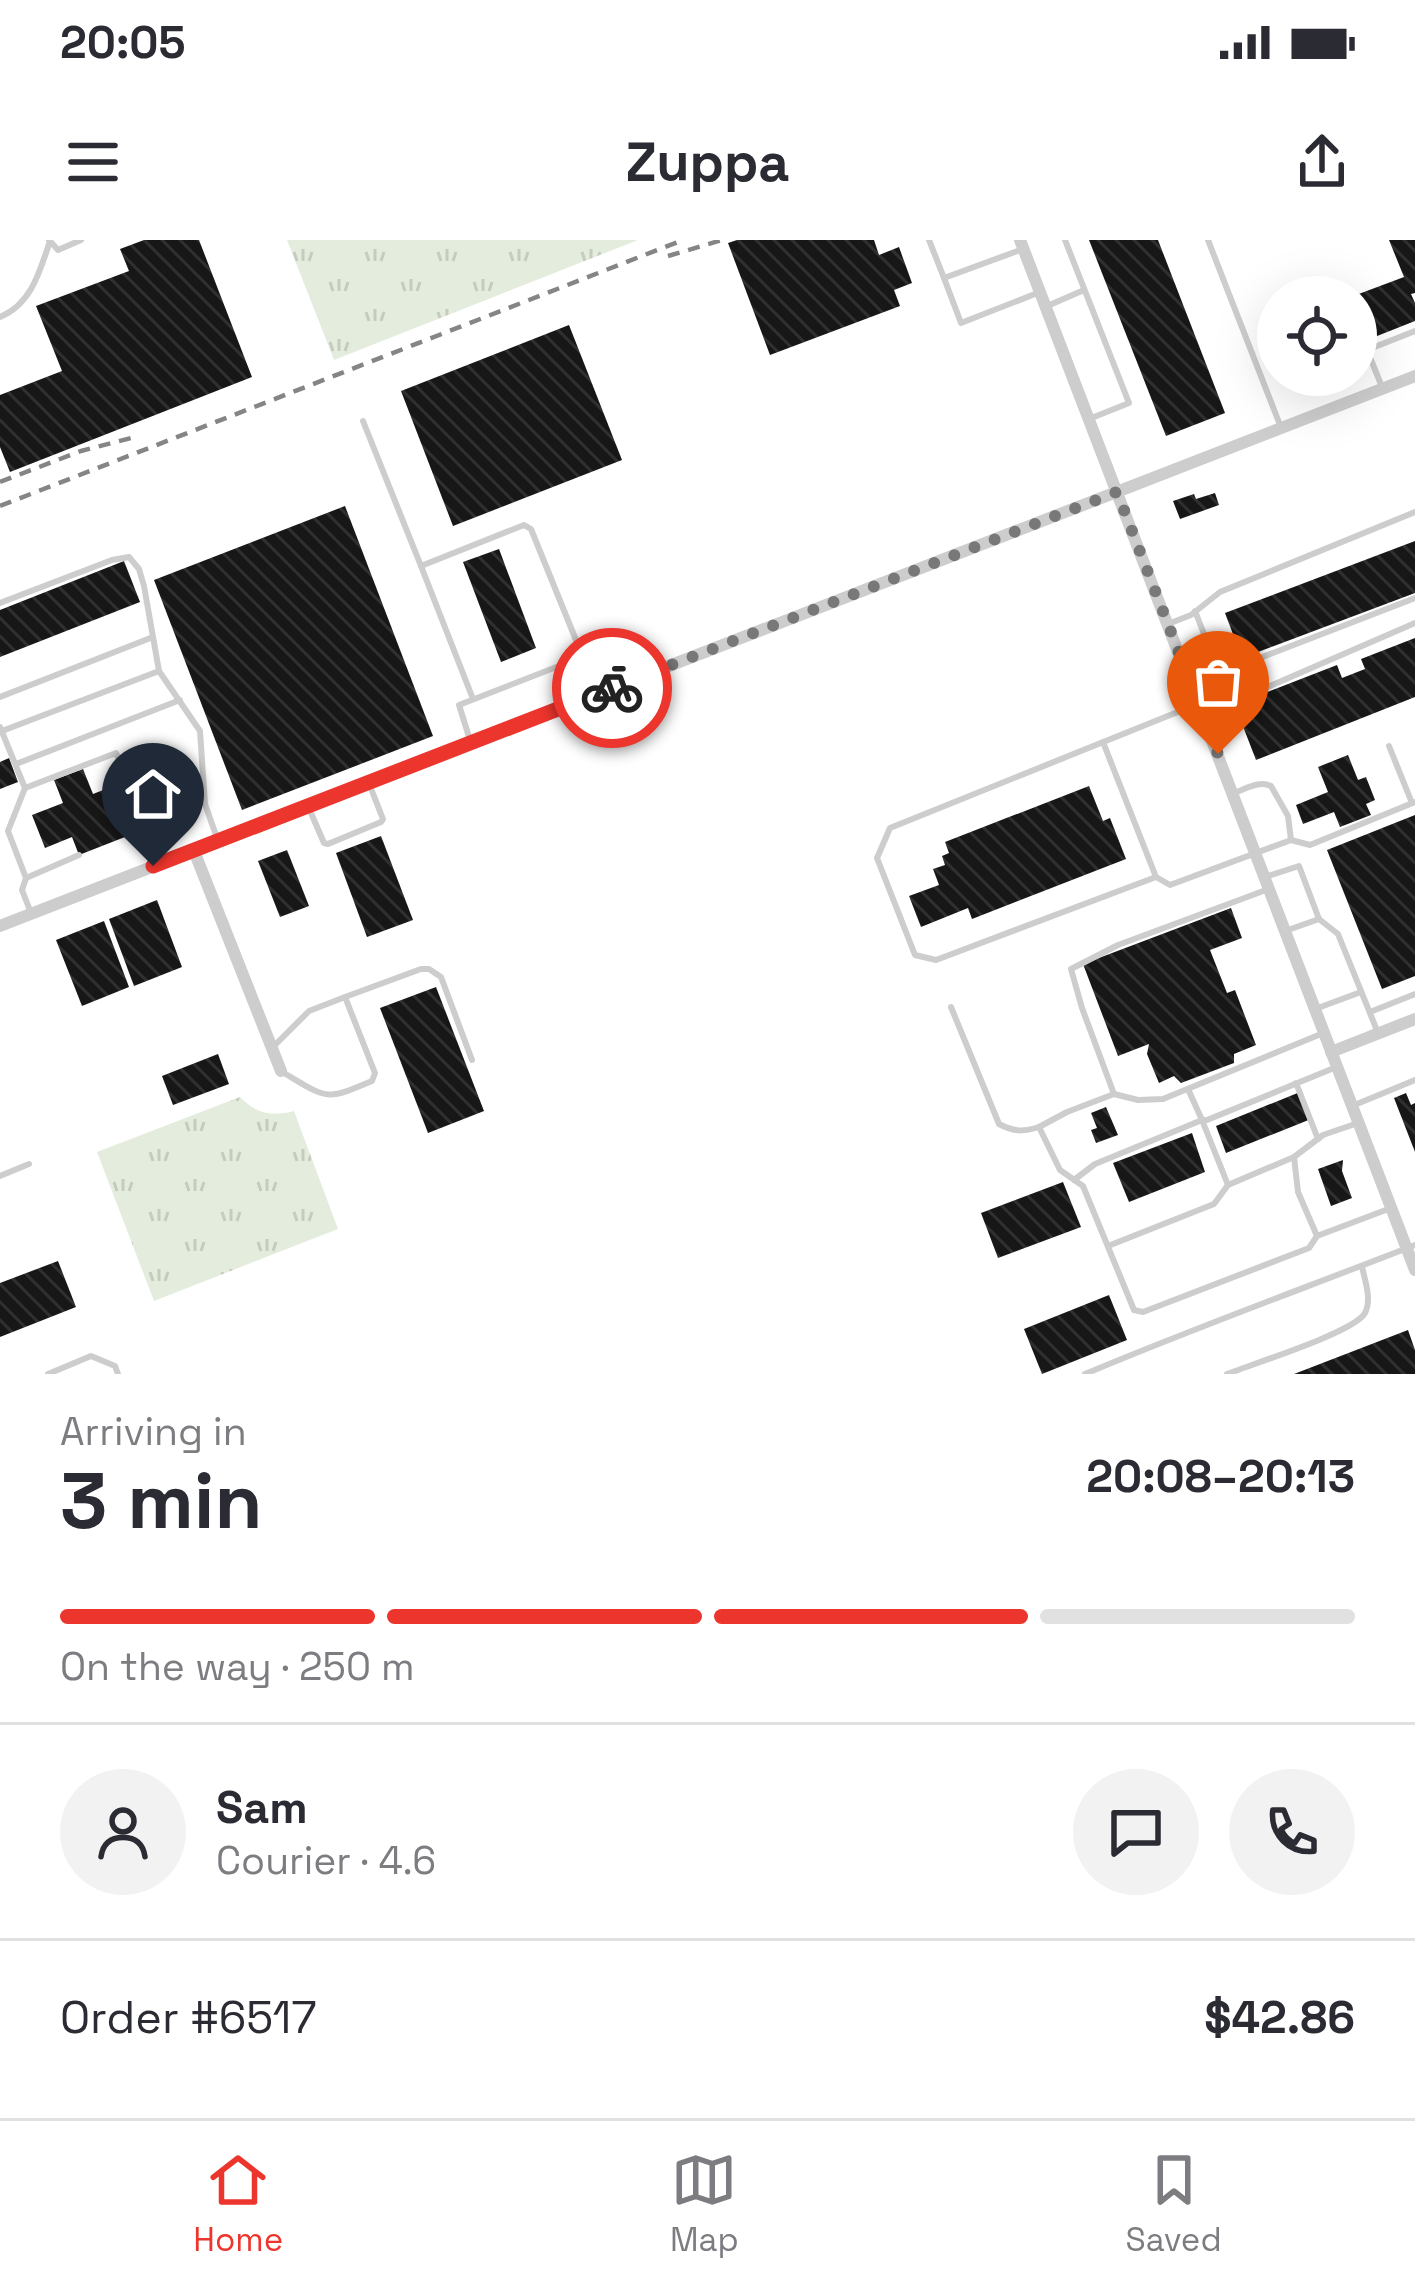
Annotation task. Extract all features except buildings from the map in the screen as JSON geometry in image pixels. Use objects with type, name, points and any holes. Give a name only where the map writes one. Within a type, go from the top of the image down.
[{"type":"street","points":[[1022,245],[1391,1208],[1411,1247],[1415,1270]]},
{"type":"street","points":[[0,926],[1415,376]]},
{"type":"street","points":[[194,850],[280,1071]]},
{"type":"street","points":[[1331,1052],[1415,1019]]},
{"type":"lane","points":[[50,240],[58,250],[81,240]]},
{"type":"lane","points":[[0,317],[10,313],[36,284],[50,240]]},
{"type":"lane","points":[[928,240],[961,322],[1040,292]]},
{"type":"lane","points":[[1065,240],[1129,403],[1089,419]]},
{"type":"lane","points":[[1208,240],[1281,428]]},
{"type":"lane","points":[[944,278],[1022,245]]},
{"type":"lane","points":[[1046,307],[1084,290]]},
{"type":"lane","points":[[1383,389],[1367,350],[1415,331]]},
{"type":"lane","points":[[363,421],[473,699]]},
{"type":"lane","points":[[1168,624],[1220,592],[1415,512]]},
{"type":"lane","points":[[421,566],[528,526],[597,694]]},
{"type":"lane","points":[[0,603],[129,557],[144,586],[159,670],[200,731],[205,804],[218,841]]},
{"type":"lane","points":[[1187,674],[1216,662],[1247,663],[1415,598]]},
{"type":"lane","points":[[1195,611],[1216,662]]},
{"type":"lane","points":[[1156,877],[936,959],[915,955],[877,857],[890,828],[1415,623]]},
{"type":"lane","points":[[0,697],[152,637]]},
{"type":"lane","points":[[472,742],[458,706],[582,658]]},
{"type":"lane","points":[[32,914],[22,890],[26,878],[8,831],[25,788],[1,729],[159,670]]},
{"type":"lane","points":[[16,764],[180,700]]},
{"type":"lane","points":[[1103,742],[1156,877],[1170,885],[1291,840],[1310,845],[1413,802],[1388,746]]},
{"type":"lane","points":[[25,788],[116,753],[124,771]]},
{"type":"lane","points":[[308,806],[328,844],[383,819],[369,782]]},
{"type":"lane","points":[[1233,794],[1266,783],[1288,816],[1291,840]]},
{"type":"lane","points":[[26,878],[79,856]]},
{"type":"lane","points":[[1114,1094],[1071,969],[1299,866],[1319,919],[1338,934],[1378,1034]]},
{"type":"lane","points":[[1285,931],[1319,919]]},
{"type":"lane","points":[[272,1048],[309,1011],[429,969],[440,977],[472,1060]]},
{"type":"lane","points":[[1315,1009],[1361,992]]},
{"type":"lane","points":[[1370,1012],[1415,994]]},
{"type":"lane","points":[[280,1071],[334,1097],[372,1081],[375,1073],[345,997]]},
{"type":"lane","points":[[951,1007],[999,1124],[1023,1132],[1114,1094],[1163,1099],[1324,1033]]},
{"type":"lane","points":[[1074,1180],[1094,1164],[1337,1067]]},
{"type":"lane","points":[[1352,1106],[1415,1081]]},
{"type":"lane","points":[[1297,1083],[1318,1139]]},
{"type":"lane","points":[[1188,1090],[1228,1186]]},
{"type":"lane","points":[[1108,1246],[1214,1204],[1228,1186],[1359,1123]]},
{"type":"lane","points":[[1039,1127],[1060,1170],[1083,1186],[1134,1310],[1144,1312],[1309,1248],[1317,1236],[1391,1208]]},
{"type":"lane","points":[[1294,1157],[1298,1192],[1317,1236]]},
{"type":"lane","points":[[0,1176],[29,1164]]},
{"type":"lane","points":[[1085,1374],[1411,1247]]},
{"type":"lane","points":[[1227,1374],[1362,1319],[1368,1300],[1362,1267]]},
{"type":"lane","points":[[51,1373],[91,1356],[116,1366],[118,1374]]},
{"type":"green space","points":[[287,240],[638,240],[334,360]]},
{"type":"green space","points":[[240,1097],[264,1112],[294,1111],[338,1229],[154,1301],[97,1152]]},
{"type":"railway","points":[[0,506],[683,240]]},
{"type":"railway","points":[[668,256],[722,240]]},
{"type":"railway","points":[[0,482],[81,451],[139,436]]},
{"type":"way so far","points":[[612,688],[1117,492],[1218,754]]},
{"type":"route","points":[[153,866],[612,688]]}]
